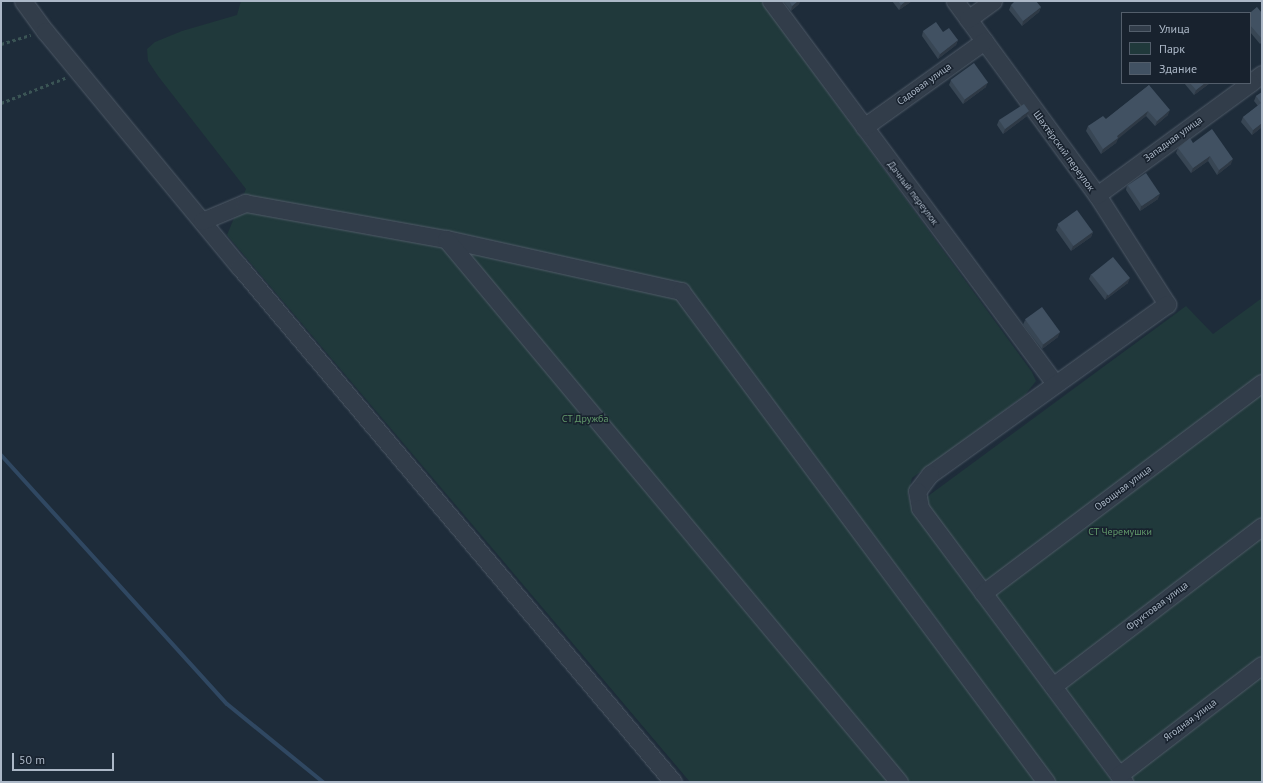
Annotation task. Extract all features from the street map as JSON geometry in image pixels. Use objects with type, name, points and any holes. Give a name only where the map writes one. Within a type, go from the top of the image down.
[{"type":"street","name":"Дачный переулок","points":[[771,1],[1055,384]]},
{"type":"street","name":"Шахтёрский переулок","points":[[956,1],[1096,195],[1167,304],[1055,384]]},
{"type":"street","points":[[968,19],[993,1]]},
{"type":"street","points":[[25,2],[45,31],[202,221],[673,782]]},
{"type":"street","name":"Садовая улица","points":[[864,127],[984,41]]},
{"type":"street","name":"Западная улица","points":[[1251,82],[1262,74]]},
{"type":"street","name":"Западная улица","points":[[1096,195],[1249,84]]},
{"type":"street","points":[[202,221],[245,202],[446,239],[681,291],[1046,782]]},
{"type":"street","points":[[446,239],[899,782]]},
{"type":"street","name":"Овощная улица","points":[[983,593],[1262,383]]},
{"type":"street","points":[[1055,384],[930,474],[917,491],[920,508],[1122,778]]},
{"type":"street","name":"Фруктовая улица","points":[[1053,686],[1262,526]]},
{"type":"street","name":"Ягодная улица","points":[[1122,778],[1262,666]]},
{"type":"path","points":[[1,44],[45,31]]},
{"type":"path","points":[[1,103],[79,72]]},
{"type":"green space","name":"СТ Дружба","points":[[241,1],[761,1],[1032,372],[1036,381],[1025,395],[912,478],[908,495],[914,514],[1113,782],[690,782],[227,235],[246,189],[158,76],[148,61],[147,49],[155,42],[182,31],[237,15]],"holes":[[[673,279],[691,290],[971,666]]]},
{"type":"green space","name":"СТ Черемушки","points":[[1262,298],[1262,782],[1129,782],[920,502],[1186,306],[1213,334]]},
{"type":"building","points":[[789,1],[798,1],[792,6]]},
{"type":"building","points":[[898,1],[906,1],[901,5]]},
{"type":"building","points":[[1015,1],[1036,1],[1041,7],[1023,21],[1011,5]]},
{"type":"building","points":[[1257,7],[1262,13],[1262,39],[1251,26],[1251,12]]},
{"type":"building","points":[[936,22],[943,32],[949,28],[958,40],[940,54],[923,31]]},
{"type":"building","points":[[974,63],[988,82],[965,99],[951,80]]},
{"type":"building","points":[[1191,84],[1204,84],[1196,90]]},
{"type":"building","points":[[1149,85],[1170,110],[1157,121],[1148,111],[1117,136],[1118,138],[1103,149],[1088,126],[1103,116],[1106,119]]},
{"type":"building","points":[[1262,92],[1262,123],[1253,130],[1243,117],[1261,103],[1256,96]]},
{"type":"building","points":[[1024,104],[1029,111],[1005,129],[999,120]]},
{"type":"building","points":[[1212,129],[1233,159],[1219,170],[1210,156],[1193,168],[1178,148],[1190,138],[1193,143]]},
{"type":"building","points":[[1146,173],[1160,194],[1142,206],[1128,185]]},
{"type":"building","points":[[1077,210],[1093,232],[1073,246],[1058,224]]},
{"type":"building","points":[[1113,257],[1130,278],[1108,296],[1091,275]]},
{"type":"building","points":[[1042,307],[1060,332],[1043,344],[1025,319]]},
{"type":"waterway","points":[[1,455],[227,704],[323,782]]}]
